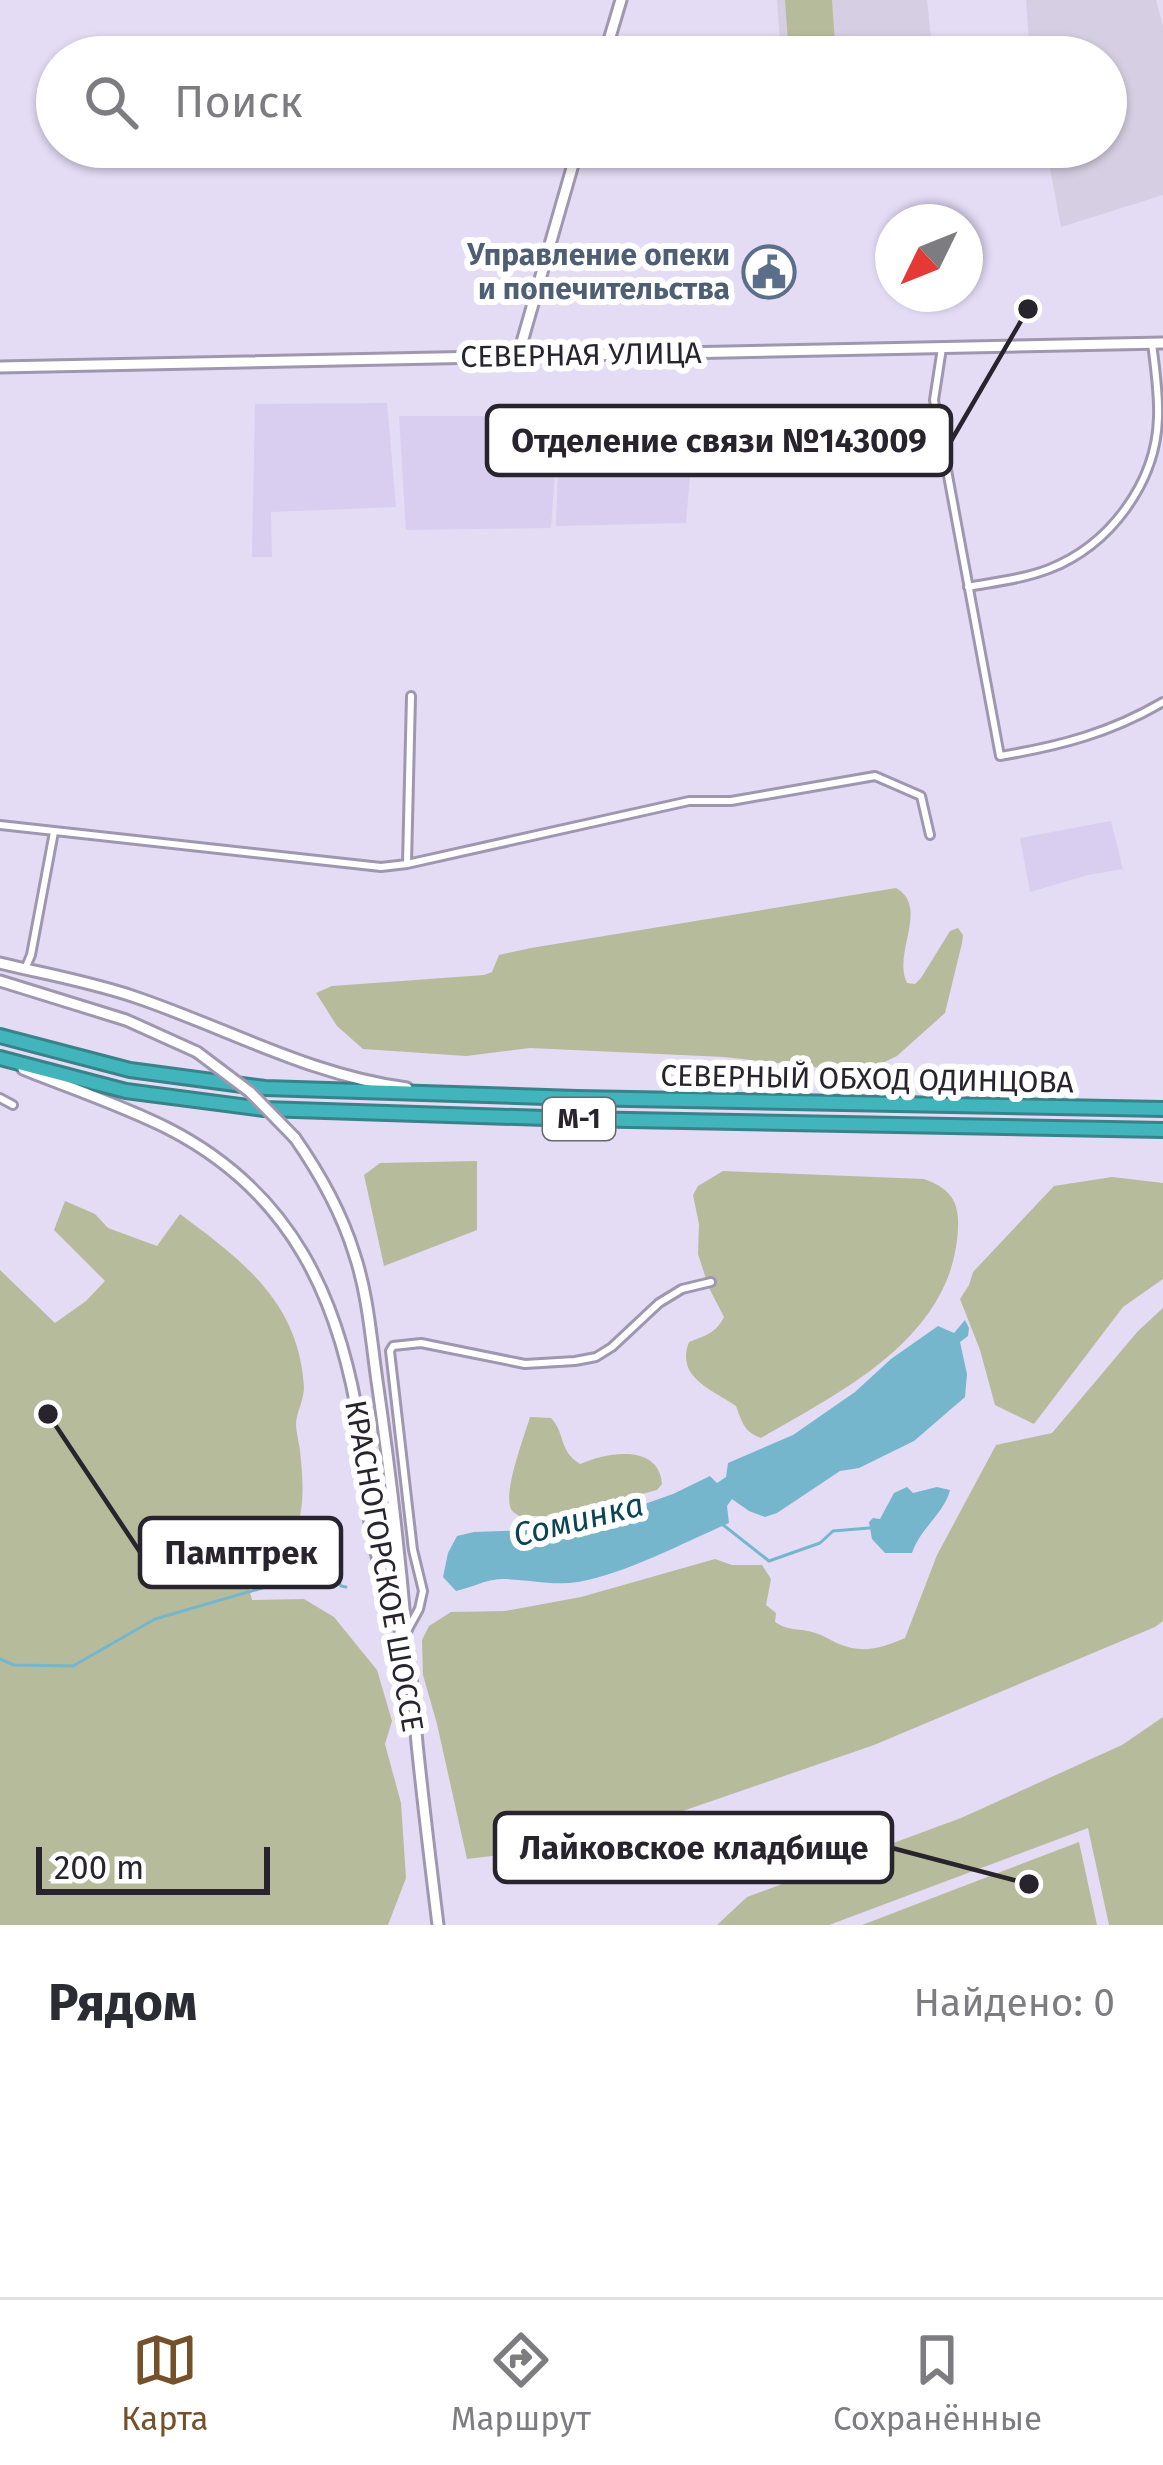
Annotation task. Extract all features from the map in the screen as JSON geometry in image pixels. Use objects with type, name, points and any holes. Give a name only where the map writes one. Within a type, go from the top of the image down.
[{"type":"highway","name":"СЕВЕРНЫЙ ОБХОД ОДИНЦОВА","points":[[0,1036],[98,1063],[231,1085],[489,1095],[1163,1108]]},
{"type":"highway","name":"СЕВЕРНЫЙ ОБХОД ОДИНЦОВА","points":[[0,1059],[126,1091],[264,1109],[1163,1130]]},
{"type":"main road","points":[[610,36],[621,0]]},
{"type":"main road","points":[[518,356],[572,168]]},
{"type":"main road","name":"СЕВЕРНАЯ УЛИЦА","points":[[0,367],[1157,343]]},
{"type":"main road","points":[[0,963],[135,997],[339,1074],[398,1087],[489,1095]]},
{"type":"main road","points":[[0,981],[126,1020],[197,1052],[250,1092],[295,1138],[331,1196],[362,1278],[384,1426],[410,1672]]},
{"type":"main road","name":"КРАСНОГОРСКОЕ ШОССЕ","points":[[0,1059],[166,1128],[201,1150],[268,1205],[326,1295],[355,1401],[374,1542],[410,1672],[436,1925]]},
{"type":"street","points":[[968,587],[1054,567],[1083,550],[1120,518],[1139,487],[1155,443],[1157,343]]},
{"type":"street","points":[[942,348],[934,400],[1000,756],[1068,744],[1163,702]]},
{"type":"street","points":[[407,864],[411,696]]},
{"type":"street","points":[[0,825],[356,866],[407,864],[688,801],[731,801],[875,776],[920,796],[930,835]]},
{"type":"street","points":[[25,969],[54,832]]},
{"type":"street","points":[[0,1098],[13,1105]]},
{"type":"street","points":[[406,1632],[423,1591],[412,1550],[393,1346],[421,1343],[525,1364],[596,1357],[659,1303],[682,1289],[711,1282]]},
{"type":"shaded area","points":[[777,0],[927,0],[931,36],[780,36]]},
{"type":"shaded area","points":[[1026,0],[1156,0],[1163,26],[1163,195],[1061,227],[1050,168],[1127,168],[1127,36],[1029,36]]},
{"type":"shaded area","points":[[387,403],[396,507],[271,512],[272,557],[252,557],[255,404]]},
{"type":"shaded area","points":[[399,416],[559,416],[551,528],[406,530]]},
{"type":"shaded area","points":[[696,418],[699,460],[691,462],[686,523],[556,526],[559,442],[684,428],[684,419]]},
{"type":"shaded area","points":[[1111,821],[1123,869],[1030,892],[1020,838]]},
{"type":"green space","points":[[785,0],[832,0],[835,36],[788,36]]},
{"type":"green space","points":[[896,888],[910,907],[904,958],[907,983],[915,984],[921,978],[950,931],[958,928],[962,943],[945,1013],[897,1056],[872,1068],[530,1048],[466,1056],[363,1049],[337,1026],[316,993],[332,986],[484,975],[492,972],[499,955],[531,948]]},
{"type":"green space","points":[[477,1161],[477,1230],[384,1266],[364,1175],[380,1163]]},
{"type":"green space","points":[[723,1171],[924,1179],[951,1196],[958,1217],[952,1265],[938,1299],[916,1329],[859,1379],[761,1438],[747,1429],[736,1406],[699,1382],[687,1365],[689,1342],[714,1330],[724,1317],[698,1254],[693,1195],[698,1186]]},
{"type":"green space","points":[[1112,1177],[1163,1183],[1163,1279],[1123,1307],[1034,1424],[995,1405],[960,1299],[973,1272],[1054,1186]]},
{"type":"green space","points":[[65,1201],[95,1214],[108,1228],[157,1246],[180,1214],[246,1267],[279,1307],[291,1331],[304,1387],[296,1423],[302,1475],[300,1515],[283,1546],[283,1571],[249,1589],[252,1600],[304,1599],[334,1617],[377,1670],[392,1721],[385,1744],[401,1803],[406,1878],[388,1925],[0,1925],[0,1270],[55,1323],[105,1281],[54,1230]]},
{"type":"green space","points":[[1163,1308],[1163,1621],[874,1745],[587,1844],[467,1859],[423,1675],[422,1640],[429,1626],[451,1612],[505,1611],[581,1597],[715,1559],[732,1565],[762,1565],[771,1579],[766,1605],[776,1613],[775,1622],[784,1627],[856,1649],[905,1638],[937,1555],[996,1445],[1052,1433]]},
{"type":"green space","points":[[530,1417],[551,1418],[568,1453],[580,1464],[617,1454],[642,1456],[659,1471],[662,1484],[657,1490],[611,1500],[576,1516],[519,1516],[511,1509],[510,1490]]},
{"type":"green space","points":[[1163,1717],[1163,1925],[1109,1925],[1088,1828],[829,1925],[717,1925],[747,1897],[961,1818],[1122,1745]]},
{"type":"green space","points":[[1079,1842],[1097,1925],[862,1925]]},
{"type":"water","points":[[965,1320],[968,1336],[960,1342],[967,1374],[965,1397],[914,1441],[859,1468],[840,1471],[777,1513],[765,1517],[732,1499],[727,1506],[729,1523],[635,1565],[578,1582],[496,1579],[456,1591],[443,1577],[457,1536],[594,1522],[710,1476],[717,1483],[726,1477],[728,1463],[793,1435],[938,1326],[954,1333]]},
{"type":"water","points":[[907,1487],[913,1493],[937,1487],[950,1490],[912,1553],[885,1553],[872,1539],[869,1522],[880,1519],[894,1493]]},
{"type":"waterway","points":[[722,1524],[769,1561],[820,1543],[833,1531],[869,1528]]},
{"type":"waterway","name":"Соминка","points":[[323,1567],[330,1566],[346,1587]]},
{"type":"waterway","name":"Соминка","points":[[0,1659],[14,1665],[73,1666],[155,1619],[281,1586],[308,1571]]},
{"type":"place","name":"Управление опеки и попечительства","points":[[769,272]]},
{"type":"place","name":"Отделение связи №143009","points":[[1028,309]]},
{"type":"place","name":"Памптрек","points":[[48,1414]]},
{"type":"place","name":"Лайковское кладбище","points":[[1029,1884]]}]
